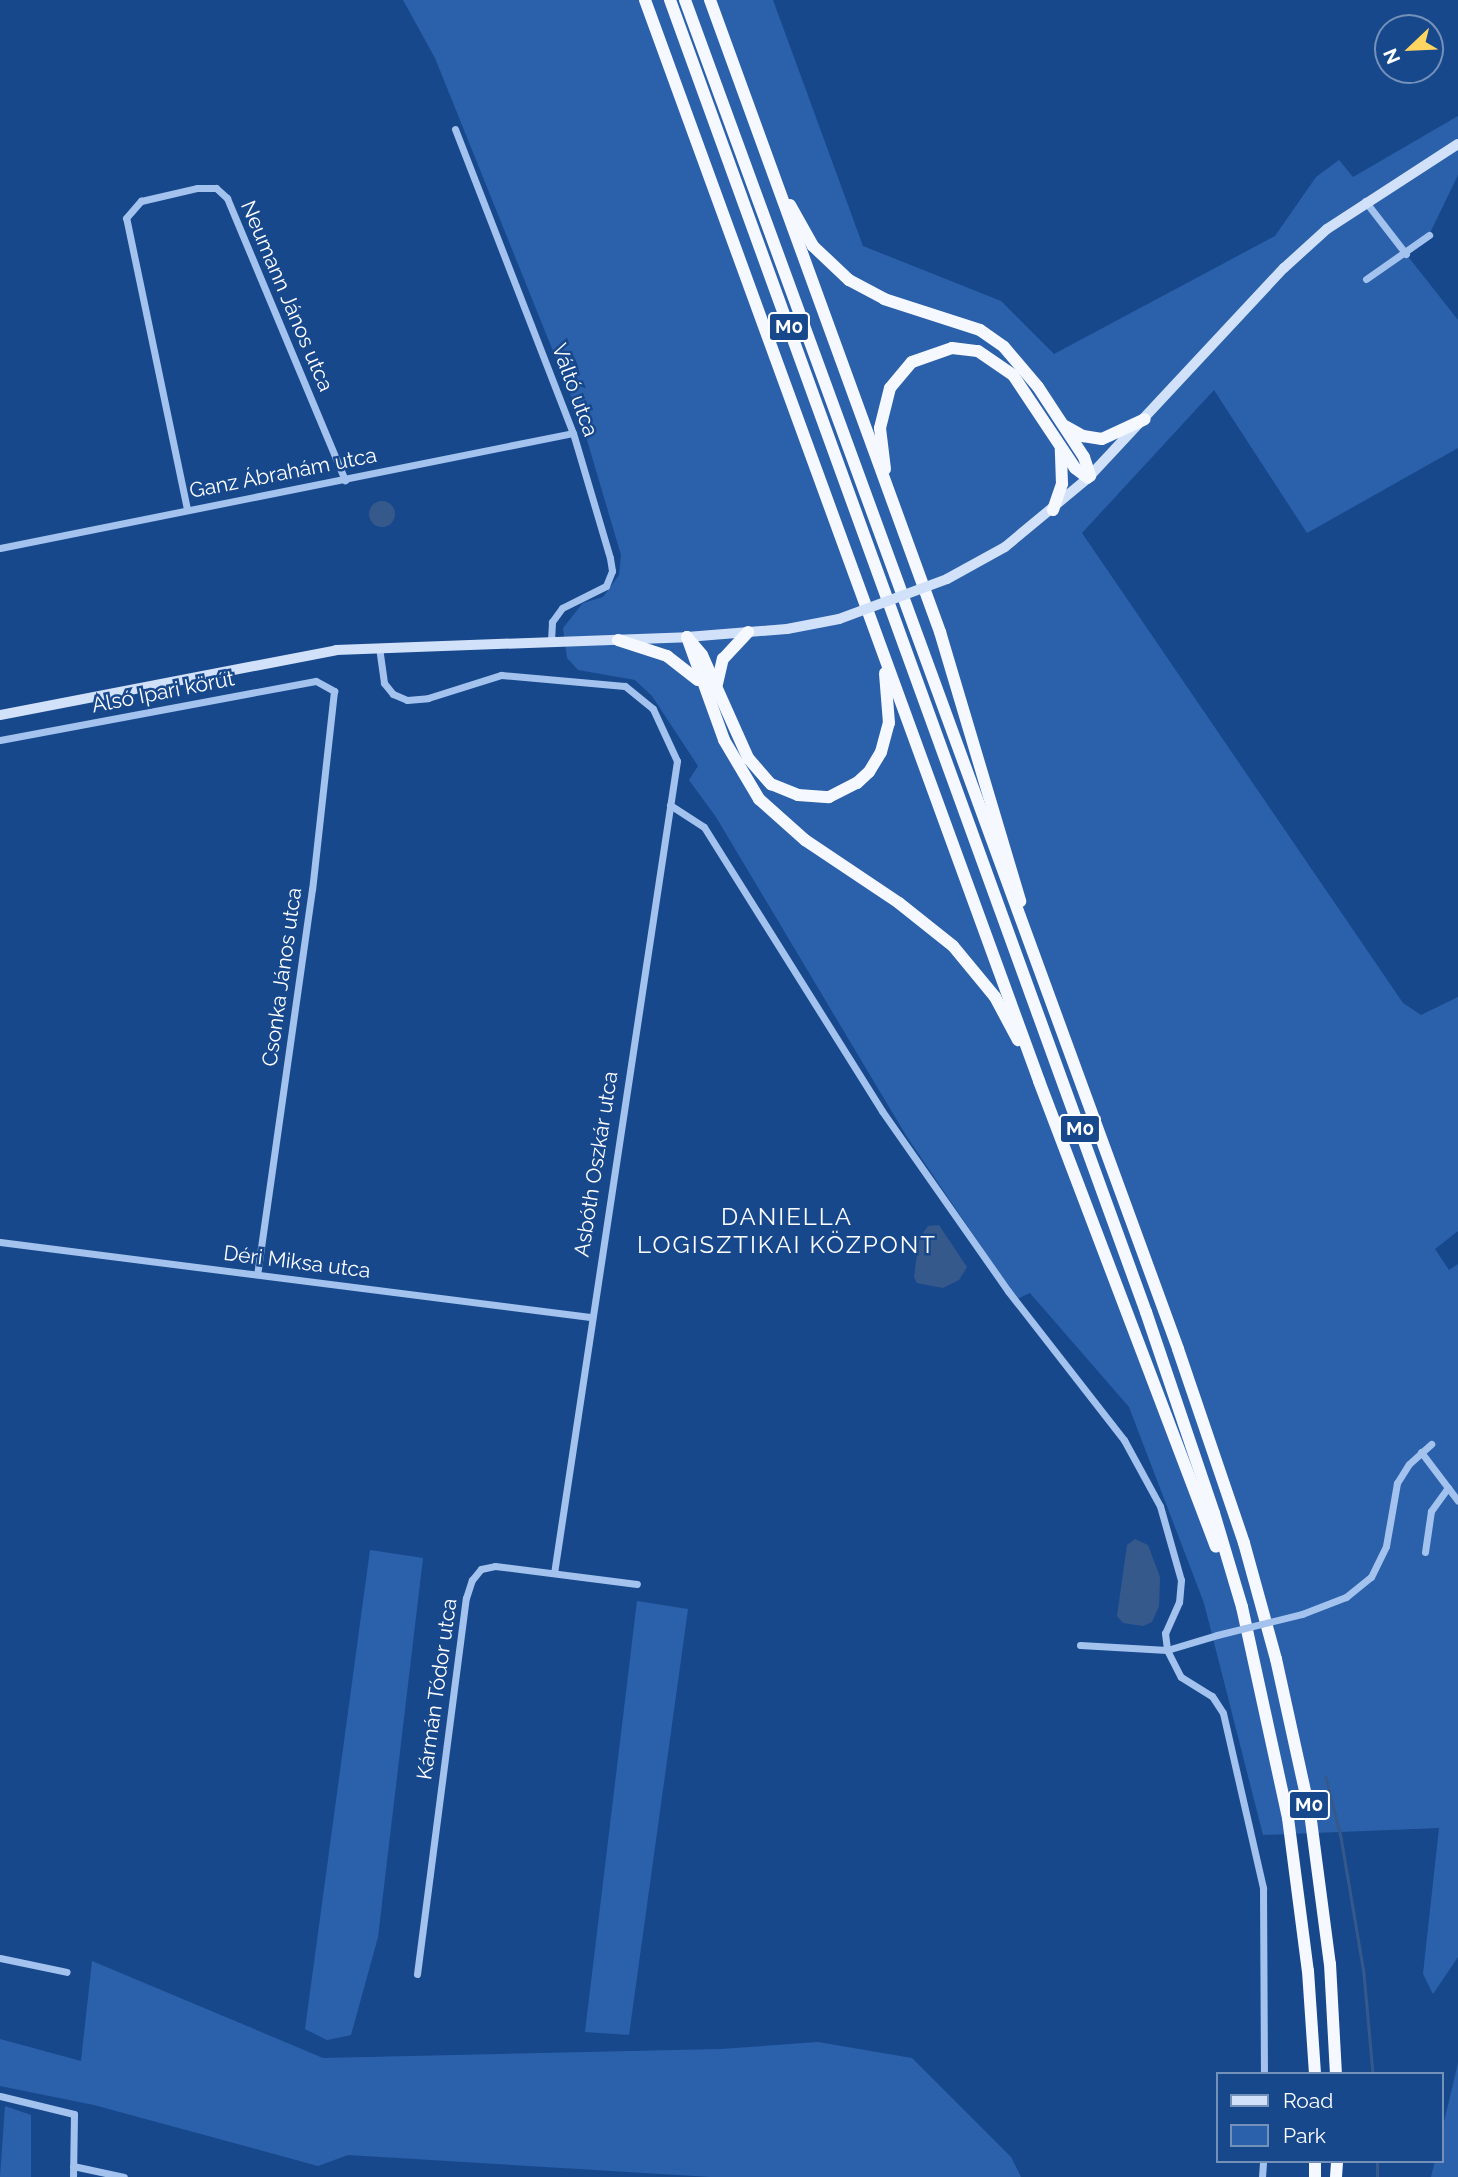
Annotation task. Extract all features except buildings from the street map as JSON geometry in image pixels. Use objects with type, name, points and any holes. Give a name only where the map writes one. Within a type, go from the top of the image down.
[{"type":"highway","points":[[645,0],[1039,1082],[1222,1563],[1242,1607]]},
{"type":"highway","name":"M0","points":[[670,0],[1146,1312],[1242,1607],[1288,1818],[1306,1950],[1315,2072]]},
{"type":"highway","name":"M0","points":[[685,0],[1178,1349],[1265,1612],[1317,1852],[1336,2072]]},
{"type":"highway","points":[[710,0],[972,729],[1016,880],[1026,932]]},
{"type":"highway","points":[[771,170],[799,225],[830,265],[884,299],[964,323],[992,337],[1016,358],[1060,421],[1089,477]]},
{"type":"highway","points":[[900,523],[881,448],[883,406],[897,377],[923,355],[952,348],[991,358],[1013,375],[1059,442],[1089,477]]},
{"type":"highway","points":[[1060,421],[1075,433],[1102,439],[1145,419]]},
{"type":"highway","points":[[1053,510],[1063,470],[1059,442]]},
{"type":"highway","points":[[717,688],[723,659],[748,632]]},
{"type":"highway","points":[[687,636],[696,643],[755,768],[780,789],[829,797],[869,772],[885,740],[889,705],[878,638]]},
{"type":"highway","points":[[687,636],[702,684],[734,761],[759,799],[805,840],[899,903],[953,946],[995,997],[1039,1082]]},
{"type":"highway","points":[[618,640],[667,656],[702,684]]},
{"type":"main road","points":[[0,715],[313,654],[379,646],[687,636],[748,632],[839,619],[947,579],[1005,547],[1053,510],[1089,477],[1284,268],[1365,200],[1458,144]]},
{"type":"street","name":"Váltó utca","points":[[455,129],[573,433],[612,570],[602,591],[575,599],[556,614],[551,642]]},
{"type":"street","name":"Neumann János utca","points":[[187,509],[125,218],[141,201],[197,188],[216,188],[227,198],[345,480]]},
{"type":"street","points":[[1365,200],[1406,254]]},
{"type":"street","points":[[1366,279],[1406,254],[1429,235]]},
{"type":"street","name":"Ganz Ábrahám utca","points":[[0,548],[573,433]]},
{"type":"street","name":"Asbóth Oszkár utca","points":[[379,646],[384,683],[393,694],[407,700],[428,698],[501,675],[625,686],[653,709],[677,761],[590,1317],[554,1573]]},
{"type":"street","name":"Alsó Ipari körút","points":[[0,740],[317,681],[330,686]]},
{"type":"street","name":"Csonka János utca","points":[[257,1274],[336,696],[330,686]]},
{"type":"street","points":[[670,806],[704,827],[932,1185],[1137,1460],[1168,1527],[1181,1580],[1180,1602],[1166,1633],[1167,1650],[1181,1678],[1217,1704],[1229,1740],[1263,1888],[1264,2072]]},
{"type":"street","name":"Déri Miksa utca","points":[[0,1242],[590,1317]]},
{"type":"street","points":[[1080,1645],[1167,1650],[1302,1614],[1346,1597],[1371,1577],[1386,1546],[1397,1483],[1421,1452],[1431,1444]]},
{"type":"street","points":[[1421,1452],[1458,1501]]},
{"type":"street","points":[[1425,1552],[1431,1511],[1448,1488]]},
{"type":"street","name":"Kármán Tódor utca","points":[[416,1974],[469,1586],[475,1575],[489,1566],[637,1584]]},
{"type":"street","points":[[0,1958],[67,1972]]},
{"type":"street","points":[[0,2096],[74,2114],[73,2177]]},
{"type":"street","points":[[74,2166],[124,2177]]},
{"type":"green space","points":[[403,0],[773,0],[863,246],[1001,301],[1054,354],[1275,236],[1316,177],[1339,160],[1353,177],[1458,116],[1458,175],[1429,235],[1406,254],[1458,320],[1458,448],[1307,533],[1214,390],[1082,533],[1403,1003],[1421,1015],[1458,997],[1458,1231],[1435,1249],[1449,1270],[1458,1264],[1458,1957],[1433,1994],[1423,1974],[1439,1828],[1263,1835],[1204,1603],[1129,1407],[1030,1293],[1017,1299],[907,1137],[716,817],[689,780],[698,766],[652,696],[635,680],[578,670],[567,658],[563,628],[583,603],[603,597],[619,575],[621,555],[582,423],[435,58]]},
{"type":"green space","points":[[370,1550],[423,1558],[378,1937],[351,2035],[327,2040],[305,2029]]},
{"type":"green space","points":[[637,1601],[688,1609],[629,2035],[585,2032]]},
{"type":"green space","points":[[92,1961],[323,2058],[721,2049],[818,2042],[912,2058],[1011,2157],[1021,2177],[711,2177],[348,2155],[318,2166],[94,2105],[0,2086],[0,2039],[81,2061]]},
{"type":"green space","points":[[1458,2063],[1458,2177],[1431,2177],[1434,2163],[1444,2163],[1444,2122]]},
{"type":"green space","points":[[5,2106],[31,2115],[31,2177],[0,2177]]},
{"type":"shaded area","points":[[382,501],[391,505],[395,514],[391,523],[382,527],[373,523],[369,514],[373,505]]},
{"type":"shaded area","points":[[939,1225],[967,1267],[959,1280],[943,1288],[917,1283],[914,1277],[919,1239],[928,1226]]},
{"type":"shaded area","points":[[1135,1539],[1148,1545],[1160,1577],[1159,1606],[1152,1622],[1143,1626],[1123,1623],[1117,1616],[1127,1545]]},
{"type":"waterway","points":[[1326,1777],[1341,1837],[1364,1973],[1373,2072]]},
{"type":"waterway","points":[[1377,2163],[1377,2177]]},
{"type":"district","name":"DANIELLA LOGISZTIKAI KÖZPONT","points":[[787,1231]]}]
